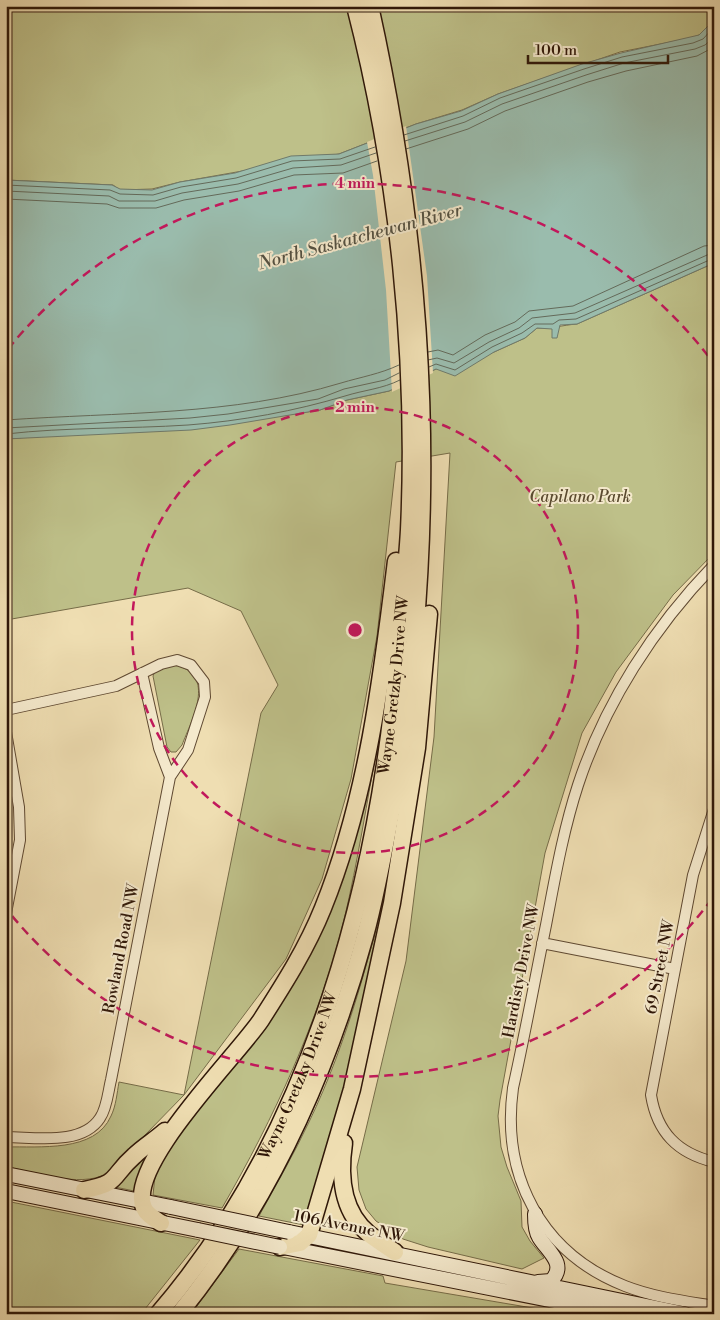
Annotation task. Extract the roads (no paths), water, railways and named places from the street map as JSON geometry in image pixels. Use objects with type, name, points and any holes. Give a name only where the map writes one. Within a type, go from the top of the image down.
[{"type":"main road","name":"Wayne Gretzky Drive NW","points":[[178,1314],[227,1249],[260,1194],[288,1142],[328,1048],[363,942],[388,832],[408,711],[420,583],[417,475],[419,333],[410,234],[397,140],[370,39],[355,6]]},
{"type":"main road","name":"Wayne Gretzky Drive NW","points":[[370,6],[370,39]]},
{"type":"main road","name":"Wayne Gretzky Drive NW","points":[[158,1314],[213,1242],[256,1171],[302,1072],[340,964],[371,846],[386,763],[417,475]]},
{"type":"main road","points":[[280,1247],[300,1243],[309,1235],[352,1089],[392,903],[422,712],[429,606],[432,510],[417,475]]},
{"type":"main road","points":[[161,1222],[147,1212],[142,1201],[144,1186],[157,1152],[184,1115],[250,1036],[285,982],[318,917],[332,883],[358,788],[377,695],[392,594],[400,516],[417,475]]},
{"type":"main road","points":[[352,1089],[350,1116],[342,1164],[346,1200],[353,1217],[369,1234],[395,1252]]},
{"type":"main road","points":[[84,1190],[105,1186],[114,1180],[133,1156],[184,1115]]},
{"type":"main road","name":"106 Avenue NW","points":[[6,1174],[395,1252],[685,1314]]},
{"type":"main road","name":"106 Avenue NW","points":[[6,1191],[620,1314]]},
{"type":"main road","points":[[530,1282],[551,1281],[558,1272],[555,1258],[538,1236],[535,1214]]},
{"type":"street","name":"Hardisty Drive NW","points":[[714,565],[680,602],[646,649],[614,702],[593,747],[574,798],[561,845],[513,1088],[511,1113],[512,1140],[517,1169],[535,1214],[552,1236],[570,1254],[604,1276],[650,1294],[714,1306]]},
{"type":"street","name":"Rowland Road NW","points":[[6,710],[116,686],[161,664],[177,660],[191,665],[204,682],[205,697],[188,750],[170,777],[111,1080],[101,1116],[94,1125],[80,1134],[66,1137],[6,1137]]},
{"type":"street","points":[[142,673],[159,748],[170,777]]},
{"type":"street","points":[[6,732],[18,799],[20,840],[6,913]]},
{"type":"street","name":"69 Street NW","points":[[714,810],[697,860],[651,1095],[654,1112],[663,1130],[674,1144],[684,1151],[714,1162]]},
{"type":"street","points":[[542,943],[675,969]]},
{"type":"water","name":"North Saskatchewan River","points":[[714,20],[714,263],[577,324],[560,325],[557,338],[552,338],[552,329],[537,328],[525,338],[494,352],[455,376],[436,369],[389,391],[347,400],[320,410],[191,430],[6,439],[6,180],[112,185],[120,189],[152,190],[180,182],[235,173],[291,156],[339,154],[416,124],[461,111],[498,94],[582,64],[699,35]]},
{"type":"park label","name":"Capilano Park","points":[[580,497]]}]
